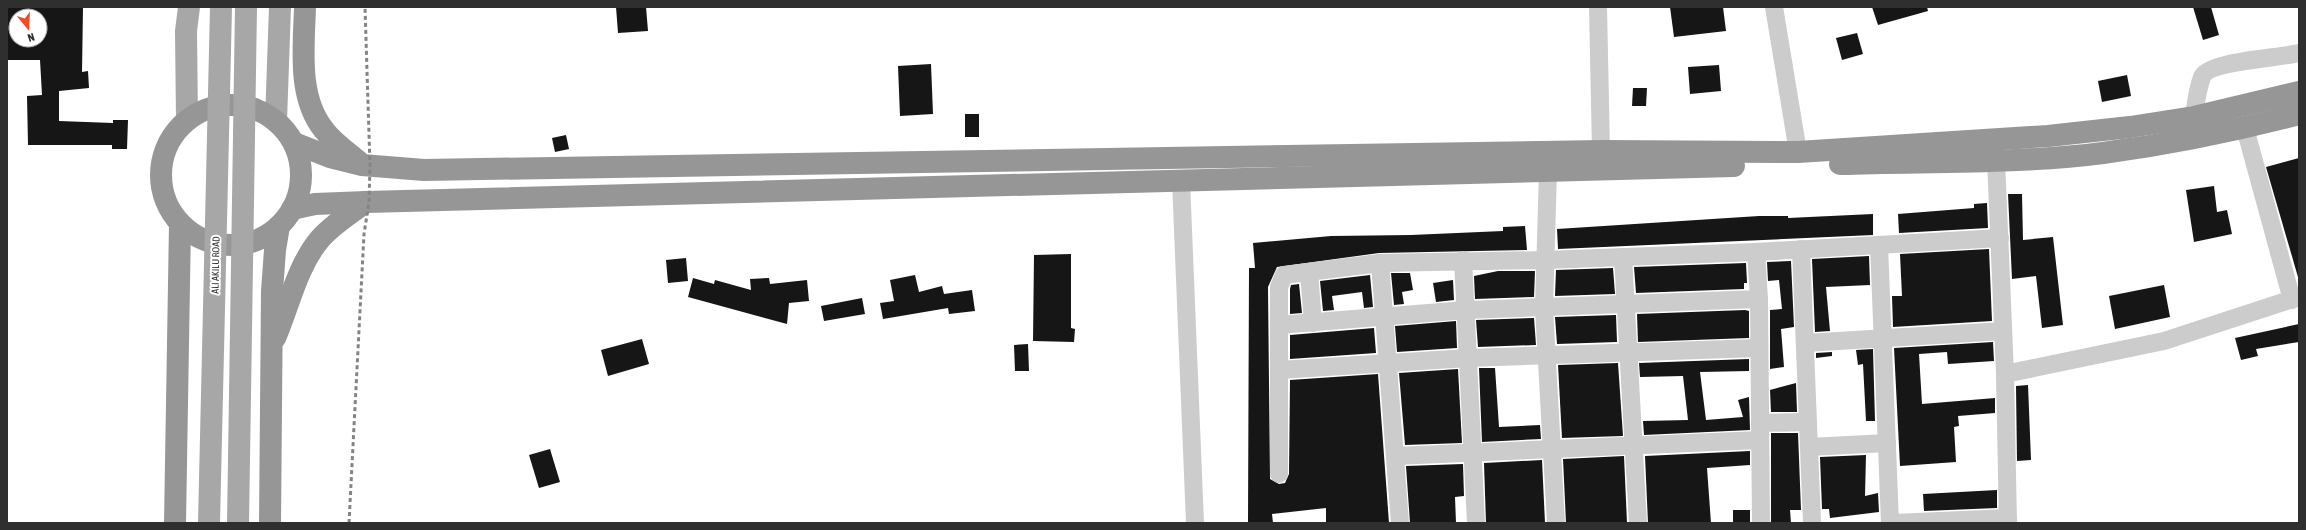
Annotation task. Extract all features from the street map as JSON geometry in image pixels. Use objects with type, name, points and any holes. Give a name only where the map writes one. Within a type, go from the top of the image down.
[{"type":"highway","points":[[305,7],[304,72],[310,102],[323,129],[362,165]]},
{"type":"highway","points":[[294,143],[330,157],[362,165],[424,170],[1601,151],[1798,152],[2048,136],[2130,127],[2194,117],[2299,92]]},
{"type":"highway","points":[[234,105],[258,110],[276,121],[294,143],[301,164],[301,186],[292,210],[279,226],[256,241],[229,245],[202,240],[180,224],[164,200],[160,171],[168,142],[187,120],[209,108],[234,105]]},
{"type":"highway","points":[[292,210],[315,204],[366,202],[1996,160],[2102,153],[2189,140],[2245,128],[2299,114]]},
{"type":"highway","points":[[272,346],[300,274],[312,249],[321,238],[366,202]]},
{"type":"highway","points":[[175,523],[180,224]]},
{"type":"highway","points":[[270,523],[272,291],[279,226]]},
{"type":"main road","points":[[187,120],[186,31],[189,7]]},
{"type":"main road","name":"ALI AKILU ROAD","points":[[209,523],[221,7]]},
{"type":"main road","points":[[238,523],[246,7]]},
{"type":"main road","points":[[276,121],[280,7]]},
{"type":"street","points":[[1598,7],[1601,151]]},
{"type":"street","points":[[1774,7],[1798,152]]},
{"type":"street","points":[[2189,140],[2202,76],[2208,69],[2222,65],[2283,57],[2299,53]]},
{"type":"street","points":[[2005,374],[2164,341],[2295,298],[2245,128]]},
{"type":"street","points":[[1894,523],[2008,520],[2005,374],[1996,160]]},
{"type":"street","points":[[1548,171],[1544,308],[1556,523]]},
{"type":"street","points":[[1181,181],[1195,523]]},
{"type":"street","points":[[1279,474],[1280,280],[1284,275],[1380,263],[1463,260],[1545,260],[1756,252],[2000,238]]},
{"type":"street","points":[[1879,245],[1884,337],[1890,523]]},
{"type":"street","points":[[1801,249],[1812,523]]},
{"type":"street","points":[[1756,252],[1759,300],[1761,523]]},
{"type":"street","points":[[1623,257],[1638,523]]},
{"type":"street","points":[[1463,260],[1476,523]]},
{"type":"street","points":[[1380,263],[1400,523]]},
{"type":"street","points":[[1309,272],[1313,323]]},
{"type":"street","points":[[1279,325],[1466,310],[1759,300]]},
{"type":"street","points":[[1805,343],[1884,337],[2003,331]]},
{"type":"street","points":[[1279,370],[1468,358],[1628,354],[1759,348]]},
{"type":"street","points":[[1395,456],[1634,445],[1760,432],[1808,422]]},
{"type":"street","points":[[1809,447],[1887,443]]},
{"type":"building","points":[[7,7],[83,7],[82,72],[88,71],[89,88],[59,91],[59,121],[113,123],[113,120],[128,120],[127,149],[112,149],[112,145],[28,145],[27,96],[42,95],[40,60],[7,60]]},
{"type":"building","points":[[616,7],[646,7],[648,31],[618,33]]},
{"type":"building","points":[[1670,7],[1723,7],[1726,31],[1674,37]]},
{"type":"building","points":[[1872,7],[1927,7],[1928,11],[1878,25]]},
{"type":"building","points":[[2193,7],[2211,7],[2219,35],[2203,40]]},
{"type":"building","points":[[1857,33],[1863,54],[1842,60],[1836,38]]},
{"type":"building","points":[[931,64],[933,114],[900,116],[898,66]]},
{"type":"building","points":[[1719,65],[1721,91],[1690,94],[1688,67]]},
{"type":"building","points":[[2127,75],[2131,96],[2102,102],[2098,81]]},
{"type":"building","points":[[1633,88],[1647,88],[1646,106],[1632,106]]},
{"type":"building","points":[[965,114],[979,114],[979,137],[965,137]]},
{"type":"building","points":[[566,135],[569,149],[555,152],[552,138]]},
{"type":"building","points":[[2299,158],[2299,276],[2298,277],[2266,167]]},
{"type":"building","points":[[2214,186],[2217,212],[2227,210],[2232,234],[2194,242],[2186,190]]},
{"type":"building","points":[[2008,194],[2022,194],[2023,240],[2053,237],[2063,325],[2042,328],[2036,276],[2012,279]]},
{"type":"building","points":[[1987,203],[1988,228],[1899,233],[1898,214],[1974,208],[1974,204]]},
{"type":"building","points":[[1873,214],[1873,235],[1558,249],[1557,229],[1759,216],[1788,216],[1788,218]]},
{"type":"building","points":[[1525,226],[1527,250],[1379,253],[1277,267],[1268,287],[1270,479],[1279,484],[1285,483],[1289,474],[1290,380],[1378,374],[1389,523],[1326,523],[1326,508],[1272,514],[1273,523],[1248,523],[1249,268],[1255,268],[1253,243],[1331,236],[1411,235],[1503,231],[1503,227]]},
{"type":"building","points":[[1989,249],[1992,321],[1893,327],[1892,296],[1902,296],[1900,254]]},
{"type":"building","points":[[1071,254],[1071,328],[1075,329],[1074,342],[1033,341],[1034,255]]},
{"type":"building","points":[[1869,256],[1870,285],[1826,287],[1830,331],[1815,332],[1812,259]]},
{"type":"building","points":[[686,258],[688,281],[668,283],[666,260]]},
{"type":"building","points":[[1791,261],[1794,327],[1781,329],[1784,367],[1770,369],[1770,310],[1782,309],[1779,280],[1768,281],[1767,262]]},
{"type":"building","points":[[1746,263],[1747,283],[1744,283],[1744,289],[1636,293],[1634,267]]},
{"type":"building","points":[[1613,268],[1615,294],[1555,296],[1556,270]]},
{"type":"building","points":[[1498,271],[1535,271],[1534,297],[1475,299],[1474,276]]},
{"type":"building","points":[[1391,273],[1410,273],[1413,290],[1402,292],[1404,304],[1394,305]]},
{"type":"building","points":[[915,275],[919,292],[942,286],[944,294],[972,290],[975,311],[949,314],[948,308],[883,319],[880,303],[894,301],[890,280]]},
{"type":"building","points":[[1370,275],[1373,307],[1364,308],[1362,292],[1332,296],[1334,310],[1323,311],[1320,281]]},
{"type":"building","points":[[693,278],[714,284],[715,280],[751,290],[750,279],[769,278],[770,284],[807,280],[809,301],[789,303],[787,324],[688,297]]},
{"type":"building","points":[[1453,280],[1454,300],[1436,302],[1433,283]]},
{"type":"building","points":[[1299,284],[1302,313],[1290,314],[1291,285]]},
{"type":"building","points":[[2164,285],[2170,317],[2115,329],[2109,296]]},
{"type":"building","points":[[862,298],[865,314],[824,321],[821,306]]},
{"type":"building","points":[[1749,311],[1749,338],[1638,342],[1637,314]]},
{"type":"building","points":[[1616,315],[1617,342],[1557,344],[1555,317]]},
{"type":"building","points":[[1534,318],[1536,345],[1478,347],[1476,320]]},
{"type":"building","points":[[1456,321],[1457,348],[1397,352],[1395,326]]},
{"type":"building","points":[[2299,324],[2299,342],[2256,349],[2258,356],[2241,360],[2235,338]]},
{"type":"building","points":[[1374,328],[1376,353],[1290,359],[1290,335]]},
{"type":"building","points":[[642,339],[649,364],[608,376],[601,350]]},
{"type":"building","points":[[1993,342],[1994,361],[1948,364],[1947,352],[1919,354],[1922,404],[1995,398],[1995,413],[1958,416],[1959,426],[1954,427],[1956,462],[1900,466],[1894,348]]},
{"type":"building","points":[[1028,344],[1029,371],[1015,371],[1014,345]]},
{"type":"building","points":[[1873,349],[1875,421],[1866,421],[1863,364],[1858,365],[1856,350]]},
{"type":"building","points":[[1832,352],[1832,356],[1816,358],[1816,353]]},
{"type":"building","points":[[1749,359],[1749,371],[1700,372],[1706,420],[1743,417],[1738,400],[1749,397],[1750,430],[1644,435],[1643,421],[1688,420],[1683,376],[1640,377],[1639,363]]},
{"type":"building","points":[[1618,363],[1623,436],[1562,438],[1558,365]]},
{"type":"building","points":[[1479,368],[1495,368],[1499,427],[1540,425],[1541,439],[1482,442]]},
{"type":"building","points":[[1458,369],[1462,443],[1405,445],[1399,373]]},
{"type":"building","points":[[1796,383],[1797,412],[1771,412],[1770,390]]},
{"type":"building","points":[[2028,385],[2031,460],[2017,461],[2016,386]]},
{"type":"building","points":[[1771,433],[1798,433],[1801,510],[1790,510],[1791,523],[1771,523]]},
{"type":"building","points":[[550,449],[560,482],[539,488],[529,455]]},
{"type":"building","points":[[1750,451],[1750,465],[1707,468],[1711,523],[1648,523],[1645,456]]},
{"type":"building","points":[[1866,455],[1865,496],[1878,493],[1879,512],[1830,518],[1829,509],[1822,509],[1820,457]]},
{"type":"building","points":[[1624,456],[1627,523],[1566,523],[1563,459]]},
{"type":"building","points":[[1542,460],[1545,523],[1486,523],[1484,463]]},
{"type":"building","points":[[1463,464],[1464,496],[1455,497],[1456,523],[1410,523],[1406,466]]},
{"type":"building","points":[[1997,490],[1997,508],[1924,511],[1923,494]]},
{"type":"building","points":[[1733,510],[1750,510],[1750,523],[1733,523]]},
{"type":"railway","points":[[349,523],[364,234],[369,202],[370,166],[365,7]]}]
